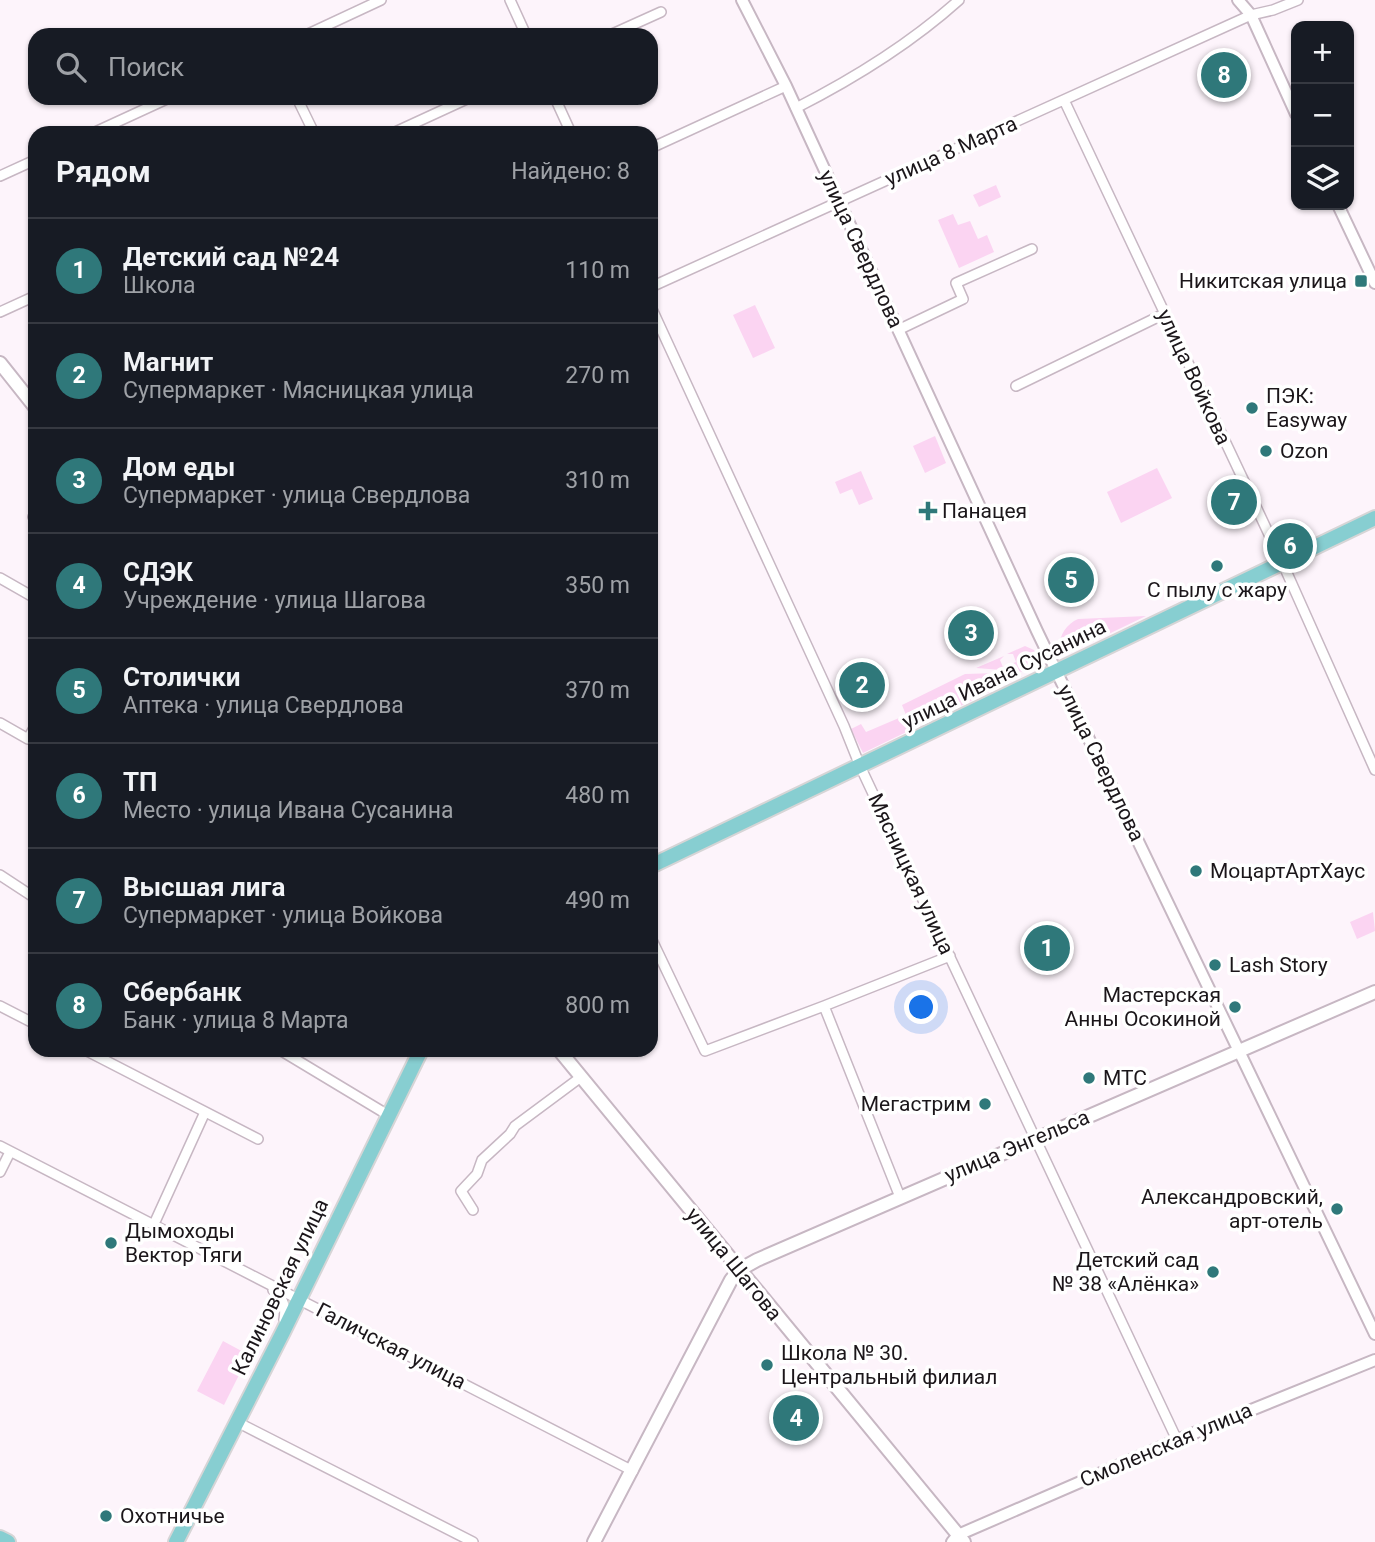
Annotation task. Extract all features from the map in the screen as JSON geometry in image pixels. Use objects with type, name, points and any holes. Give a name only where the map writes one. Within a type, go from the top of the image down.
[{"type":"main road","points":[[0,362],[28,398]]},
{"type":"main road","name":"улица Ивана Сусанина","points":[[658,861],[1375,518]]},
{"type":"main road","name":"улица Энгельса","points":[[739,1270],[900,1197],[1375,992]]},
{"type":"main road","name":"Калиновская улица","points":[[176,1542],[283,1332],[417,1057]]},
{"type":"main road","name":"улица Шагова","points":[[565,1057],[958,1540]]},
{"type":"main road","points":[[594,1542],[731,1280],[739,1270]]},
{"type":"main road","points":[[0,1538],[8,1542]]},
{"type":"street","points":[[321,28],[381,0]]},
{"type":"street","points":[[510,0],[523,28]]},
{"type":"street","name":"улица Свердлова","points":[[742,0],[796,107],[1057,672],[1375,1334]]},
{"type":"street","points":[[796,107],[833,90],[900,47],[928,28],[959,0]]},
{"type":"street","points":[[1238,0],[1251,15],[1291,103]]},
{"type":"street","name":"улица 8 Марта","points":[[658,284],[1251,15],[1298,0]]},
{"type":"street","points":[[626,28],[661,12]]},
{"type":"street","points":[[658,145],[786,86]]},
{"type":"street","name":"улица Войкова","points":[[1064,100],[1283,564],[1375,771]]},
{"type":"street","points":[[108,126],[154,105]]},
{"type":"street","points":[[301,105],[311,126]]},
{"type":"street","points":[[408,126],[454,105]]},
{"type":"street","points":[[558,105],[568,126]]},
{"type":"street","points":[[0,176],[28,163]]},
{"type":"street","points":[[1340,210],[1375,283]]},
{"type":"street","points":[[898,330],[963,299],[956,283],[1032,249]]},
{"type":"street","points":[[0,312],[28,299]]},
{"type":"street","points":[[1016,386],[1164,314]]},
{"type":"street","name":"Мясницкая улица","points":[[658,322],[860,766],[1177,1440]]},
{"type":"street","points":[[0,578],[28,594]]},
{"type":"street","points":[[0,723],[28,738]]},
{"type":"street","points":[[0,875],[28,893]]},
{"type":"street","points":[[658,953],[705,1051],[950,956]]},
{"type":"street","points":[[0,1006],[28,1018]]},
{"type":"street","points":[[824,1006],[900,1197]]},
{"type":"street","points":[[99,1057],[258,1139]]},
{"type":"street","points":[[292,1057],[388,1115]]},
{"type":"street","points":[[473,1210],[461,1191],[477,1174],[482,1160],[515,1126],[581,1077]]},
{"type":"street","points":[[154,1224],[205,1112]]},
{"type":"street","name":"Галичская улица","points":[[0,1146],[633,1471]]},
{"type":"street","points":[[0,1172],[10,1152]]},
{"type":"street","points":[[261,1280],[284,1301],[286,1308],[283,1332]]},
{"type":"street","name":"Смоленская улица","points":[[958,1540],[1177,1440],[1375,1360]]},
{"type":"street","points":[[237,1422],[473,1542]]},
{"type":"shaded area","points":[[996,185],[1001,197],[979,207],[973,195]]},
{"type":"shaded area","points":[[953,214],[958,225],[970,221],[978,239],[987,235],[994,252],[959,268],[938,220]]},
{"type":"shaded area","points":[[755,305],[775,348],[753,358],[733,315]]},
{"type":"shaded area","points":[[935,436],[946,463],[925,473],[913,446]]},
{"type":"shaded area","points":[[1157,468],[1172,498],[1121,523],[1107,492]]},
{"type":"shaded area","points":[[861,471],[873,499],[859,505],[852,489],[840,494],[835,482]]},
{"type":"shaded area","points":[[1146,616],[1061,657],[1059,646],[1062,635],[1069,625],[1078,619]]},
{"type":"shaded area","points":[[1025,646],[1034,650],[1041,665],[1026,672],[976,668],[1004,656],[1000,660],[1003,667],[1016,662],[1013,654],[1007,654]]},
{"type":"shaded area","points":[[997,673],[1022,676],[863,753],[851,729],[861,724],[866,732],[906,715],[902,705],[965,674]]},
{"type":"shaded area","points":[[1373,912],[1375,931],[1357,939],[1350,922]]},
{"type":"shaded area","points":[[223,1341],[249,1355],[224,1405],[197,1391]]},
{"type":"place","name":"Сбербанк","points":[[1224,75]]},
{"type":"place","name":"Никитская улица","points":[[1361,281]]},
{"type":"place","name":"ПЭК: Easyway","points":[[1252,408]]},
{"type":"place","name":"Ozon","points":[[1266,451]]},
{"type":"place","name":"Высшая лига","points":[[1234,502]]},
{"type":"place","name":"Панацея","points":[[928,511]]},
{"type":"place","name":"ТП","points":[[1290,546]]},
{"type":"place","name":"С пылу с жару","points":[[1217,566]]},
{"type":"place","name":"Столички","points":[[1071,580]]},
{"type":"place","name":"Дом еды","points":[[971,633]]},
{"type":"place","name":"Магнит","points":[[862,685]]},
{"type":"place","name":"МоцартАртХаус","points":[[1196,871]]},
{"type":"place","name":"Детский сад №24","points":[[1047,948]]},
{"type":"place","name":"Lash Story","points":[[1215,965]]},
{"type":"place","name":"Мастерская Анны Осокиной","points":[[1235,1007]]},
{"type":"place","name":"МТС","points":[[1089,1078]]},
{"type":"place","name":"Мегастрим","points":[[985,1104]]},
{"type":"place","name":"Александровский, арт-отель","points":[[1337,1209]]},
{"type":"place","name":"Дымоходы Вектор Тяги","points":[[111,1243]]},
{"type":"place","name":"Детский сад № 38 «Алёнка»","points":[[1213,1272]]},
{"type":"place","name":"Школа № 30. Центральный филиал","points":[[767,1365]]},
{"type":"place","name":"СДЭК","points":[[796,1418]]},
{"type":"place","name":"Охотничье","points":[[106,1516]]}]
